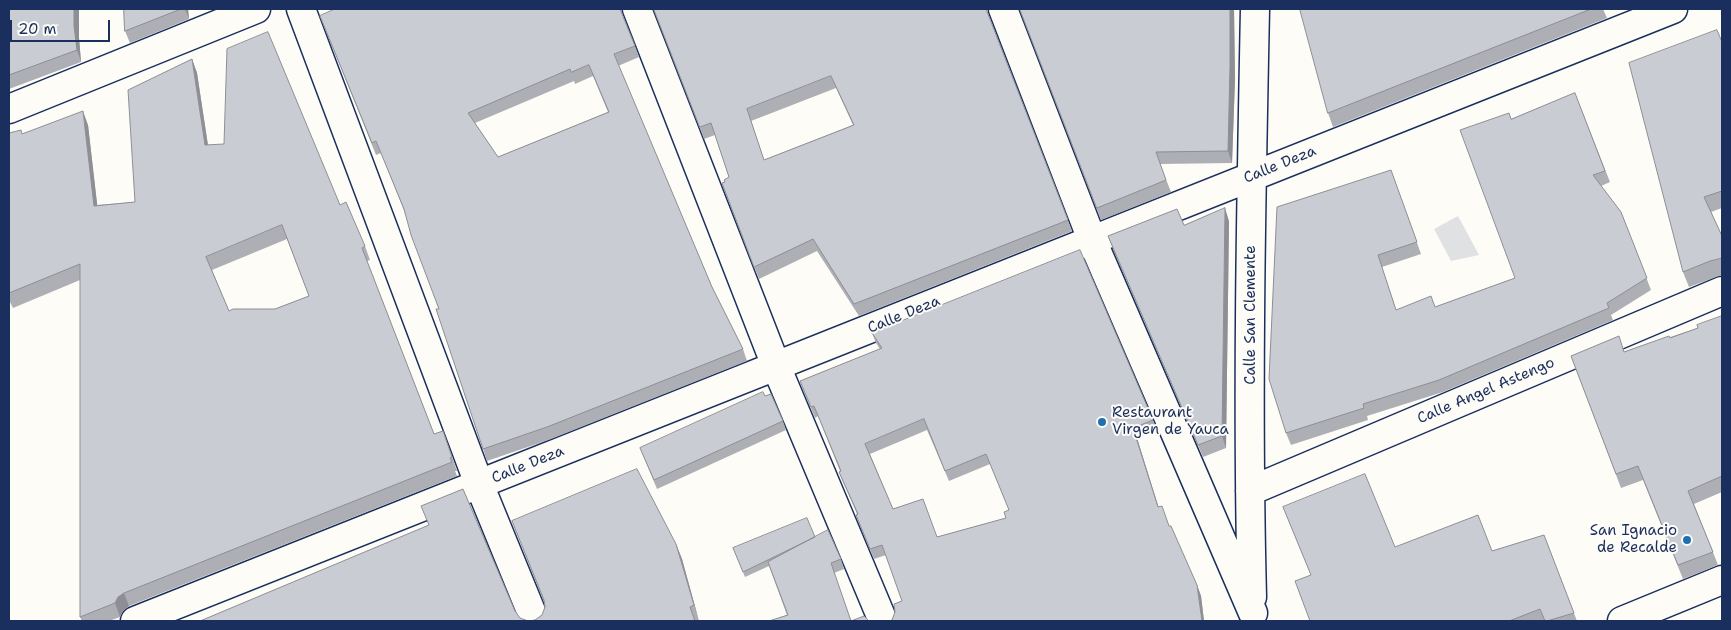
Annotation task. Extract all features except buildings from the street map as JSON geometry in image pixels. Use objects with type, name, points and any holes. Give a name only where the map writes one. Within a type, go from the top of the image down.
[{"type":"street","points":[[9,108],[256,9]]},
{"type":"street","points":[[302,9],[479,484],[535,621]]},
{"type":"street","points":[[637,9],[776,366],[882,621]]},
{"type":"street","points":[[1003,9],[1092,240],[1253,617]]},
{"type":"street","name":"Calle San Clemente","points":[[1253,617],[1250,491],[1255,9]]},
{"type":"street","name":"Calle Deza","points":[[135,621],[1674,9]]},
{"type":"street","name":"Calle Angel Astengo","points":[[1250,491],[1722,291]]},
{"type":"street","points":[[1622,621],[1722,580]]},
{"type":"shaded area","points":[[1458,216],[1479,255],[1451,261],[1434,229]]},
{"type":"place","name":"Restaurant Virgen de Yauca","points":[[1102,422]]},
{"type":"place","name":"San Ignacio de Recalde","points":[[1687,540]]}]
